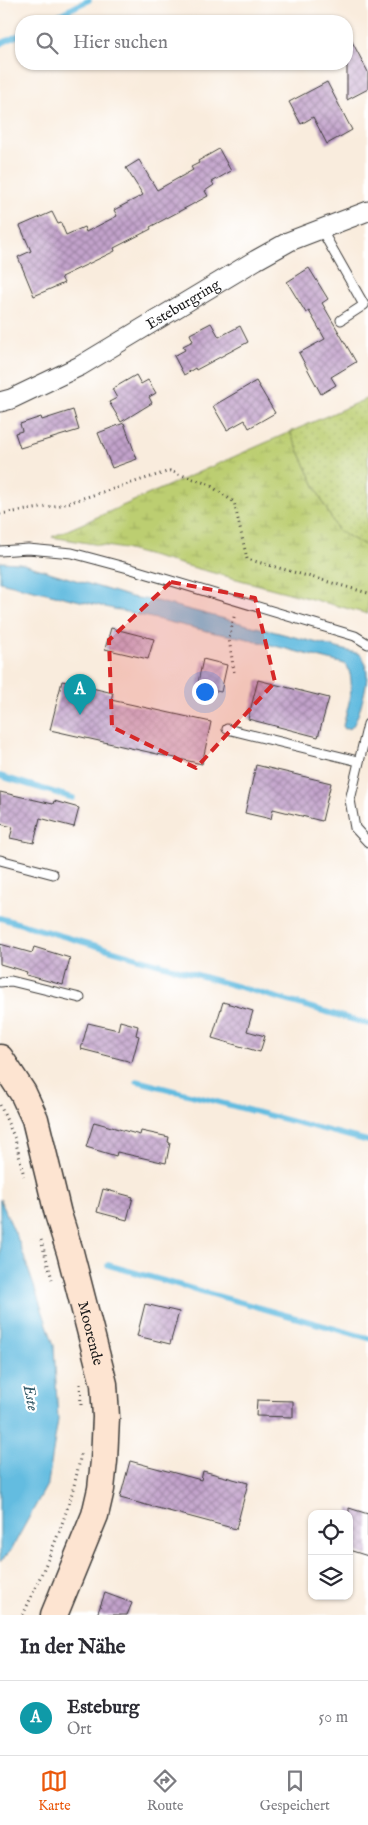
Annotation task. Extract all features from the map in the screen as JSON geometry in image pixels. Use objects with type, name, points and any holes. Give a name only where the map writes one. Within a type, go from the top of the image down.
[{"type":"street","name":"Esteburgring","points":[[0,402],[11,399],[80,366],[290,241],[368,210]]},
{"type":"street","name":"Moorende","points":[[0,1058],[23,1093],[35,1118],[58,1214],[75,1270],[104,1384],[106,1417],[101,1489],[95,1514],[54,1615]]},
{"type":"lane","points":[[321,229],[364,305],[341,320]]},
{"type":"lane","points":[[0,550],[28,549],[72,553],[355,636],[368,644]]},
{"type":"lane","points":[[368,724],[350,800],[355,828],[368,842]]},
{"type":"lane","points":[[227,730],[358,762]]},
{"type":"lane","points":[[0,860],[53,874]]},
{"type":"lane","points":[[0,982],[12,981],[80,998]]},
{"type":"path","points":[[0,514],[61,505],[170,471],[208,484],[234,502],[247,559],[368,593]]},
{"type":"path","points":[[234,618],[229,639],[234,672]]},
{"type":"path","points":[[0,1106],[14,1139],[26,1184]]},
{"type":"path","points":[[41,1238],[54,1284]]},
{"type":"path","points":[[80,1382],[81,1407]]},
{"type":"path","points":[[23,1615],[58,1536],[77,1477],[81,1448]]},
{"type":"highlighted area","points":[[171,582],[255,598],[275,682],[196,768],[112,727],[109,640]]},
{"type":"green space","points":[[368,398],[368,547],[338,531],[290,432]]},
{"type":"green space","points":[[290,432],[338,531],[368,547],[368,614],[124,549],[52,537]]},
{"type":"water","points":[[0,562],[20,563],[131,597],[156,601],[360,654],[367,670],[367,681],[354,724],[351,728],[345,729],[343,726],[351,686],[351,678],[345,664],[244,638],[215,633],[0,582]]},
{"type":"water","name":"Este","points":[[0,1199],[19,1242],[54,1345],[58,1420],[48,1483],[10,1552],[0,1562]]},
{"type":"building","points":[[353,43],[368,72],[368,89],[347,100],[347,70],[353,70]]},
{"type":"building","points":[[327,82],[352,130],[327,144],[313,117],[301,124],[289,102]]},
{"type":"building","points":[[219,149],[231,171],[212,182],[214,185],[205,191],[208,196],[114,248],[115,251],[61,277],[64,283],[34,296],[18,257],[31,251],[20,226],[52,212],[58,224],[61,223],[66,235],[84,227],[86,232],[117,216],[114,210],[143,195],[126,168],[139,160],[157,190],[193,170],[191,167],[199,163],[198,161]]},
{"type":"building","points":[[309,268],[328,299],[322,303],[356,362],[331,377],[336,385],[321,394],[299,353],[325,339],[309,311],[306,313],[287,282]]},
{"type":"building","points":[[211,323],[219,337],[240,326],[248,342],[184,375],[174,356],[185,350],[183,346],[193,341],[190,334]]},
{"type":"building","points":[[136,375],[141,384],[148,380],[156,393],[149,397],[152,403],[121,422],[109,402],[117,398],[112,389]]},
{"type":"building","points":[[256,381],[275,413],[249,428],[245,420],[227,430],[213,406]]},
{"type":"building","points":[[73,410],[79,430],[20,448],[15,433],[22,431],[20,424],[41,417],[42,420]]},
{"type":"building","points":[[124,423],[137,459],[112,468],[98,433]]},
{"type":"building","points":[[111,628],[154,639],[148,659],[105,649]]},
{"type":"building","points":[[203,659],[227,665],[221,692],[197,687]]},
{"type":"building","points":[[258,680],[329,698],[318,737],[248,719]]},
{"type":"building","points":[[62,681],[113,693],[111,700],[211,722],[202,764],[50,730]]},
{"type":"building","points":[[256,765],[331,783],[322,821],[273,809],[271,819],[245,813]]},
{"type":"building","points":[[0,792],[53,804],[54,801],[79,808],[74,827],[40,818],[34,843],[10,838],[13,827],[0,824]]},
{"type":"building","points":[[0,944],[32,953],[34,947],[70,958],[63,985],[26,975],[27,972],[0,964]]},
{"type":"building","points":[[223,1002],[253,1011],[247,1031],[265,1036],[260,1052],[212,1038]]},
{"type":"building","points":[[120,1021],[138,1026],[136,1035],[139,1036],[132,1062],[81,1049],[88,1023],[118,1030]]},
{"type":"building","points":[[94,1122],[140,1135],[141,1131],[169,1137],[168,1142],[170,1143],[166,1163],[117,1152],[116,1156],[86,1147]]},
{"type":"building","points":[[103,1189],[133,1197],[127,1220],[97,1212]]},
{"type":"building","points":[[145,1304],[179,1312],[170,1344],[137,1336]]},
{"type":"building","points":[[257,1400],[293,1401],[293,1417],[256,1416]]},
{"type":"building","points":[[130,1461],[201,1480],[203,1471],[248,1483],[236,1529],[120,1498]]},
{"type":"building","points":[[349,1508],[368,1514],[368,1556],[353,1551],[353,1510],[349,1510]]},
{"type":"building","points":[[105,1593],[132,1603],[127,1615],[97,1615]]},
{"type":"waterway","points":[[58,15],[89,0]]},
{"type":"waterway","points":[[0,44],[15,37]]},
{"type":"waterway","points":[[0,776],[73,798]]},
{"type":"waterway","points":[[0,918],[368,1024]]},
{"type":"waterway","points":[[137,1081],[368,1141]]},
{"type":"waterway","points":[[108,1265],[368,1338]]},
{"type":"place","name":"Esteburg","points":[[80,715]]}]
